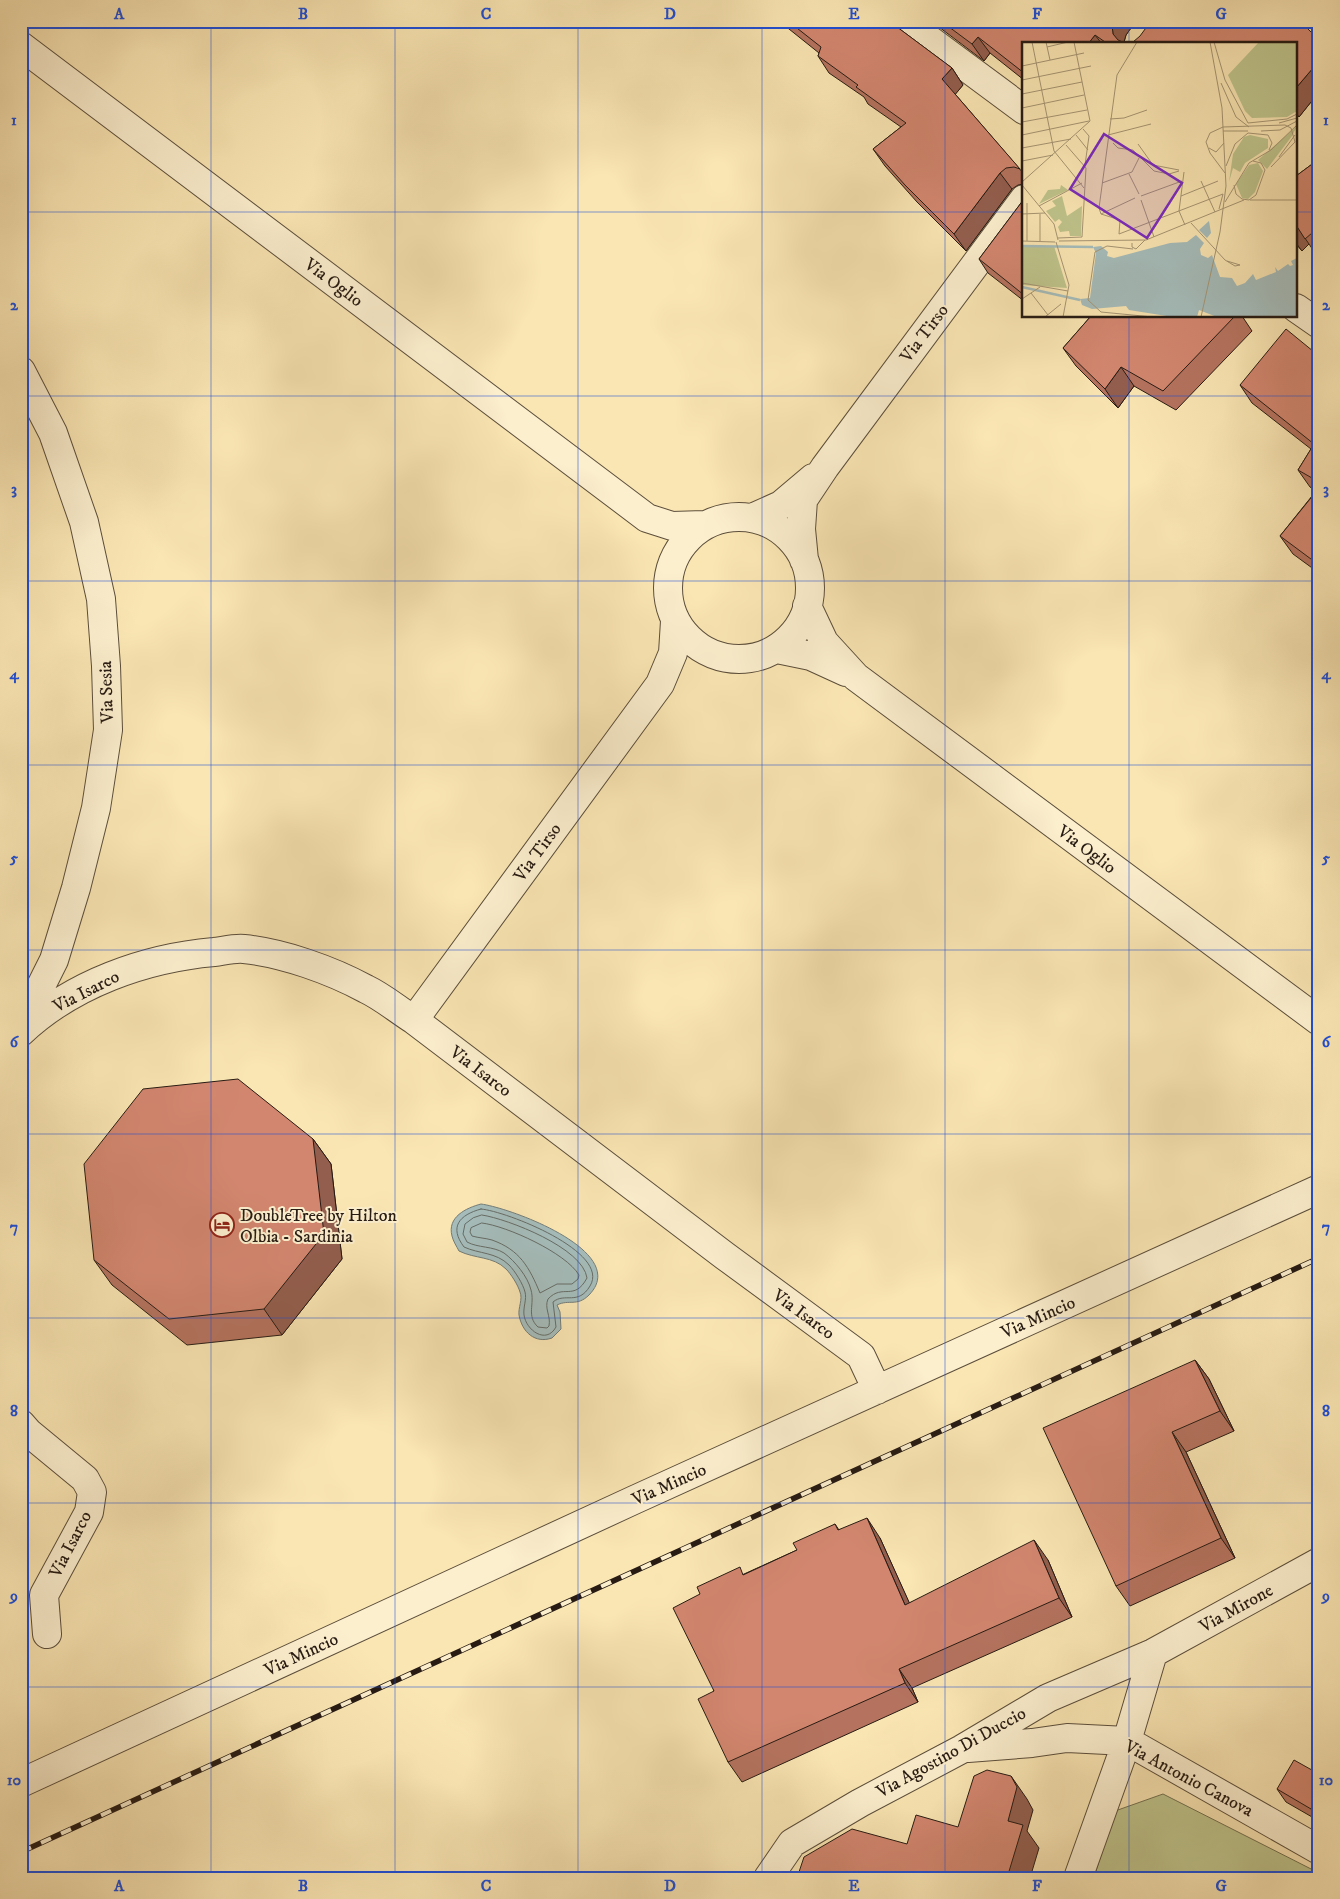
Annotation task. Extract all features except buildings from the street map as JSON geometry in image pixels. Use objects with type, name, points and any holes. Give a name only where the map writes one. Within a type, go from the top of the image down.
[{"type":"street","points":[[904,21],[1022,109]]},
{"type":"street","name":"Via Oglio","points":[[21,46],[647,518]]},
{"type":"street","name":"Via Tirso","points":[[825,467],[1022,202]]},
{"type":"street","points":[[1298,309],[1319,324]]},
{"type":"street","name":"Via Sesia","points":[[21,370],[53,433],[84,522],[101,599],[108,730],[96,808],[76,888],[54,960],[34,1000],[30,1024]]},
{"type":"street","points":[[752,518],[781,505],[825,467]]},
{"type":"street","points":[[675,621],[692,641],[711,654],[732,659],[757,657],[777,649],[797,629],[807,606],[810,584],[804,561],[801,529],[803,500],[825,467]]},
{"type":"street","points":[[647,518],[672,526],[704,525],[728,517],[752,518],[773,526],[792,541],[804,561]]},
{"type":"street","points":[[647,518],[672,563]]},
{"type":"street","points":[[660,684],[673,653],[675,621],[667,589],[672,563],[685,540],[704,525]]},
{"type":"street","points":[[807,606],[824,642],[856,676]]},
{"type":"street","points":[[777,649],[811,656],[856,676]]},
{"type":"street","points":[[660,684],[683,665],[711,654]]},
{"type":"street","name":"Via Oglio","points":[[856,676],[1319,1021]]},
{"type":"street","name":"Via Tirso","points":[[414,1020],[660,684]]},
{"type":"street","name":"Via Isarco","points":[[30,1024],[82,989],[130,969],[188,954],[242,949],[286,957],[366,989],[414,1020],[725,1256],[861,1356],[877,1390]]},
{"type":"street","name":"Via Mincio","points":[[21,1783],[1319,1189]]},
{"type":"street","name":"Via Isarco","points":[[21,1424],[28,1432],[85,1479],[92,1492],[89,1512],[44,1595],[47,1634]]},
{"type":"street","name":"Via Mirone","points":[[1153,1654],[1319,1562]]},
{"type":"street","points":[[1078,1878],[1127,1740],[1153,1654]]},
{"type":"street","name":"Via Agostino Di Duccio","points":[[768,1878],[792,1843],[860,1803],[962,1749],[1048,1698],[1153,1654]]},
{"type":"street","name":"Via Antonio Canova","points":[[962,1749],[1067,1738],[1127,1740],[1319,1850]]},
{"type":"green space","points":[[1163,1794],[1319,1873],[1319,1878],[1104,1878],[1096,1871],[1115,1811]]},
{"type":"water","points":[[481,1204],[516,1214],[562,1235],[581,1248],[594,1263],[598,1279],[589,1295],[581,1301],[557,1305],[560,1312],[561,1329],[552,1338],[535,1338],[523,1327],[519,1315],[520,1292],[506,1269],[490,1260],[465,1254],[459,1251],[455,1244],[451,1229],[455,1219],[469,1208]]},
{"type":"railway","points":[[21,1852],[1319,1258]]},
{"type":"place","name":"DoubleTree by Hilton Olbia - Sardinia","points":[[222,1225]]}]
